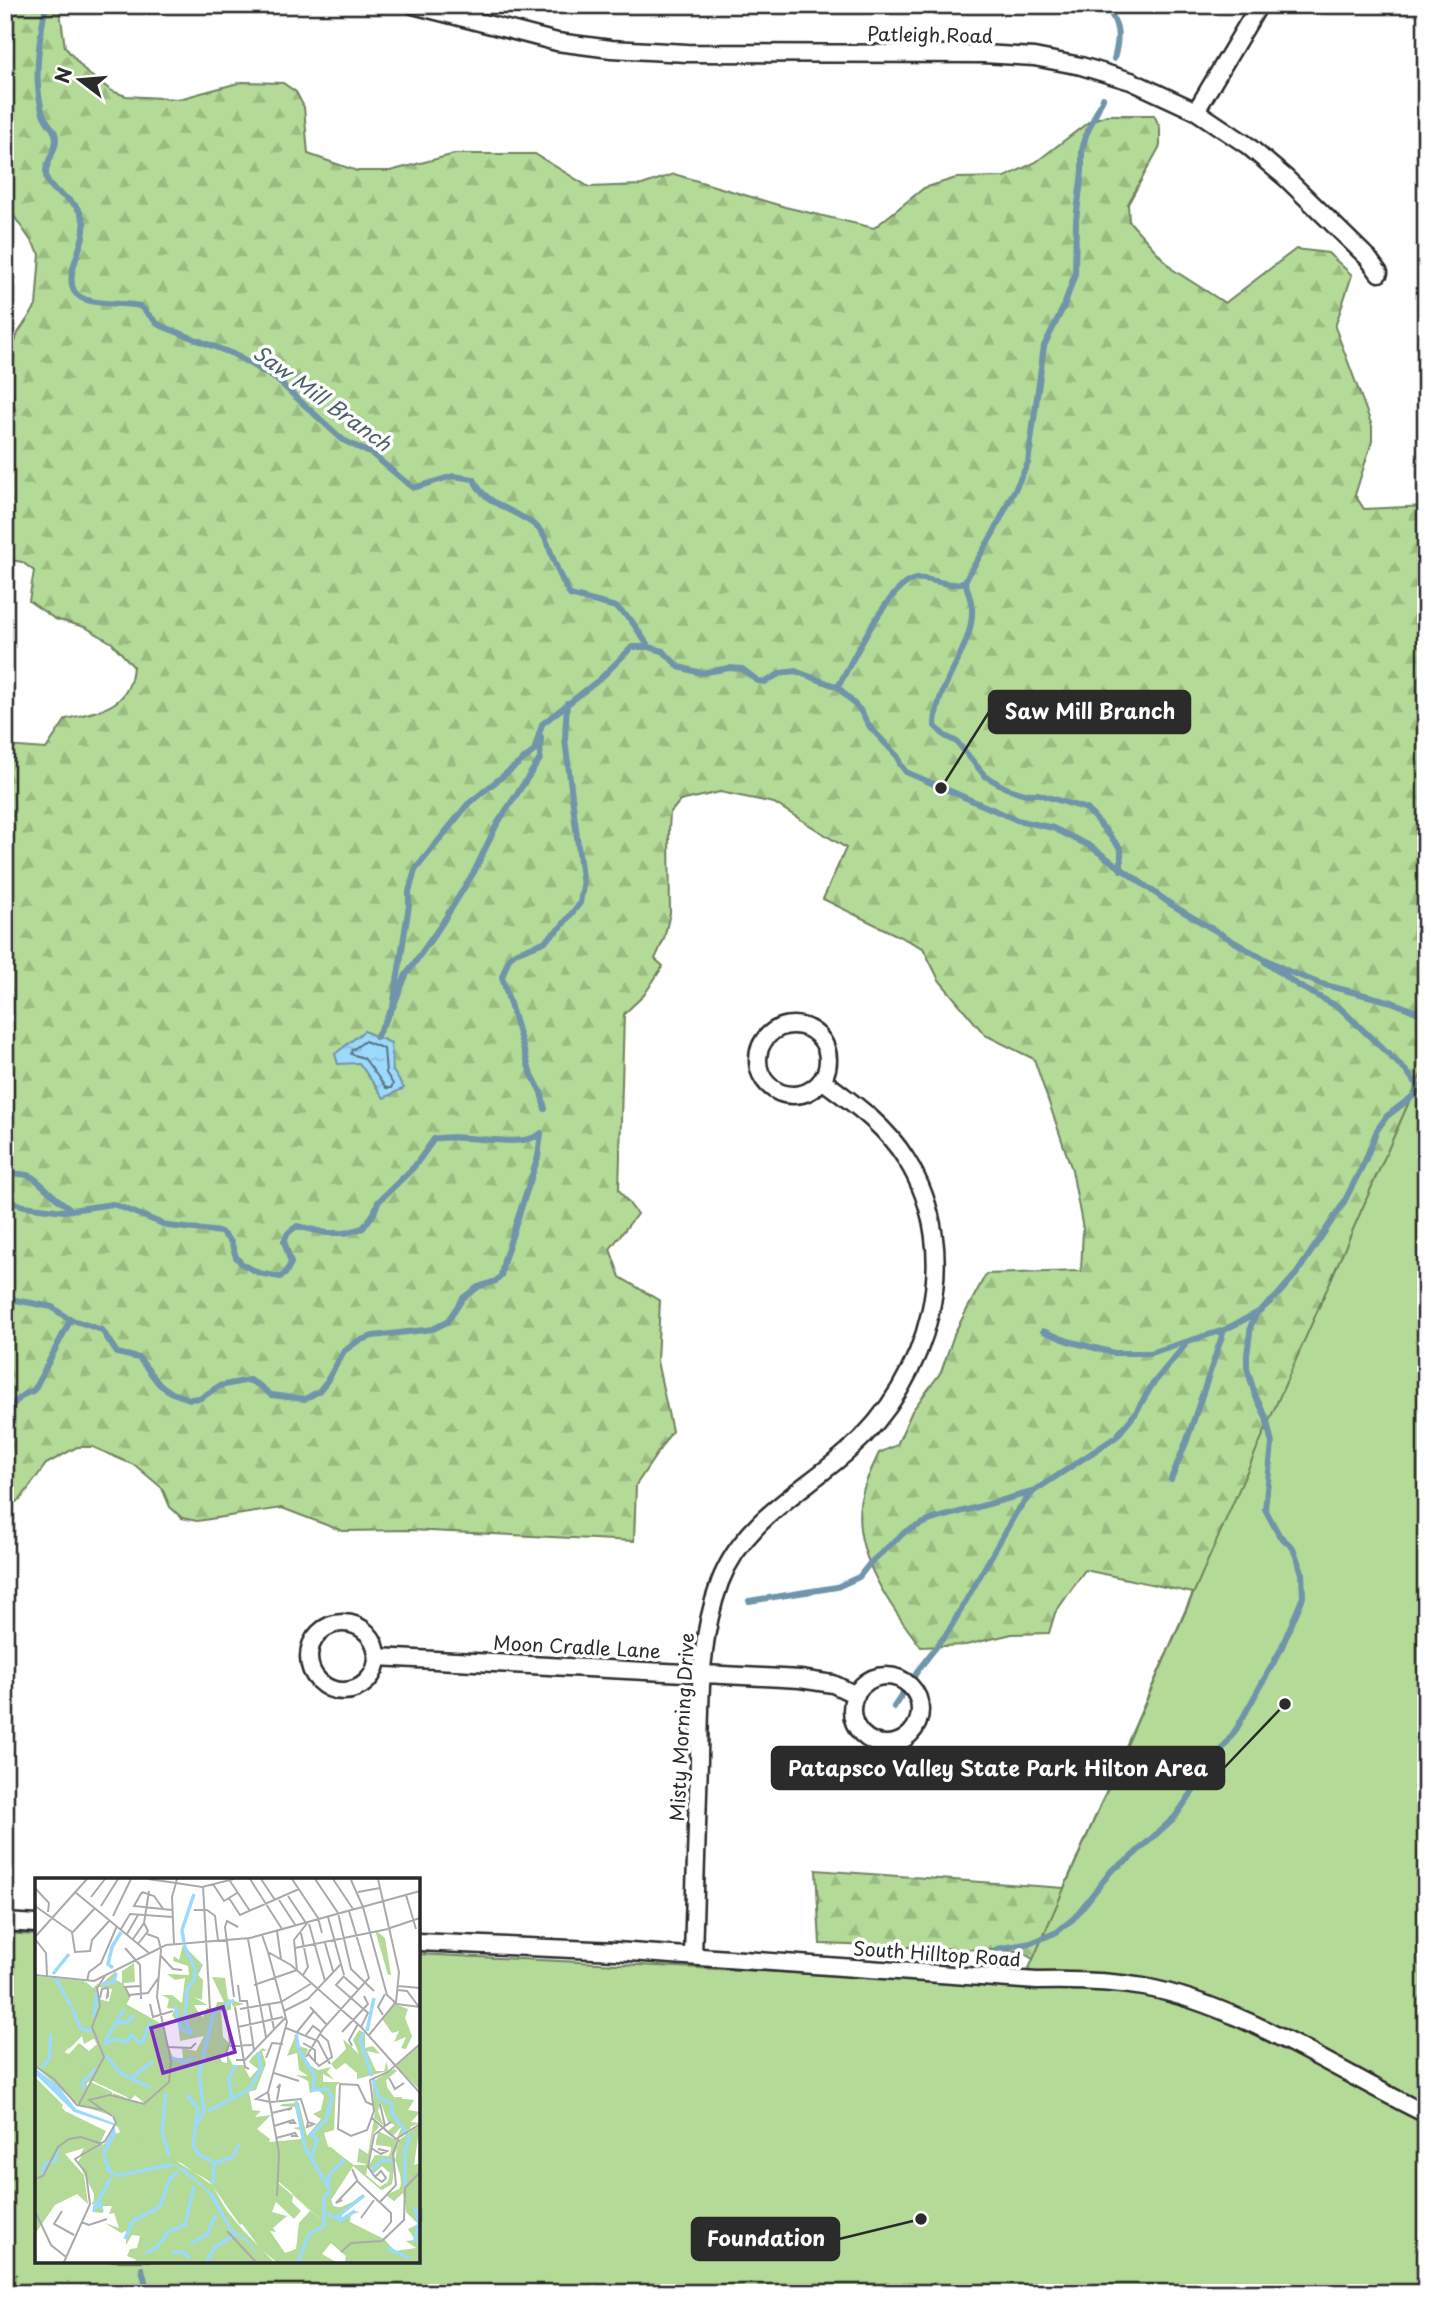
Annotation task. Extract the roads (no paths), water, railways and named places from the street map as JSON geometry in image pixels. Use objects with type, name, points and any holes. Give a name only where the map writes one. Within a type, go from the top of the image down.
[{"type":"street","name":"Patleigh Road","points":[[413,5],[557,42],[611,48],[687,53],[973,54],[1034,57],[1081,66],[1131,81],[1196,111],[1247,145],[1286,178],[1368,258],[1379,273]]},
{"type":"street","points":[[1196,111],[1259,5]]},
{"type":"street","points":[[787,1025],[800,1026],[817,1035],[827,1056],[827,1068],[822,1080],[800,1094],[791,1095],[771,1087],[760,1071],[758,1059],[765,1038],[787,1025]]},
{"type":"street","name":"Misty Morning Drive","points":[[693,1956],[701,1673],[708,1622],[721,1580],[738,1549],[764,1517],[849,1450],[906,1381],[927,1328],[936,1285],[935,1242],[925,1198],[906,1159],[870,1116],[822,1080]]},
{"type":"street","points":[[337,1623],[348,1623],[360,1627],[369,1635],[375,1645],[377,1657],[371,1678],[354,1690],[343,1692],[322,1686],[310,1668],[308,1657],[316,1635],[337,1623]]},
{"type":"street","name":"Moon Cradle Lane","points":[[377,1657],[800,1679],[833,1684],[856,1695]]},
{"type":"street","points":[[883,1676],[905,1681],[913,1689],[920,1710],[913,1731],[895,1743],[873,1741],[857,1727],[853,1716],[856,1695],[872,1679],[883,1676]]},
{"type":"street","points":[[5,1922],[35,1924]]},
{"type":"street","name":"South Hilltop Road","points":[[420,1942],[693,1956],[1037,1981],[1087,1980],[1145,1988],[1190,2000],[1254,2026],[1426,2114]]},
{"type":"water","points":[[364,1031],[391,1043],[393,1071],[404,1088],[384,1098],[359,1063],[338,1064],[335,1054]]},
{"type":"waterway","name":"Saw Mill Branch","points":[[46,5],[38,53],[38,90],[43,114],[56,139],[46,175],[50,185],[77,208],[84,223],[72,275],[74,291],[86,300],[140,306],[159,325],[233,354],[276,379],[343,440],[372,454],[413,488],[453,476],[474,479],[485,495],[541,531],[570,595],[616,607],[631,620],[649,647]]},
{"type":"waterway","points":[[1105,5],[1114,18],[1117,31],[1114,59]]},
{"type":"waterway","points":[[838,687],[870,628],[902,586],[919,579],[952,584],[965,581],[994,532],[1028,463],[1044,346],[1064,306],[1075,274],[1082,150],[1103,98]]},
{"type":"waterway","points":[[965,581],[972,608],[971,623],[961,653],[941,696],[935,726],[945,736],[957,742],[985,776],[1006,788],[1025,794],[1038,794],[1087,809],[1121,849],[1121,870]]},
{"type":"waterway","name":"Saw Mill Branch","points":[[393,1007],[409,892],[415,870],[468,804],[534,751],[542,724],[600,679],[632,647],[649,647],[663,651],[679,667],[701,673],[729,668],[742,669],[758,681],[765,682],[781,673],[795,671],[838,687],[898,757],[906,772],[1017,820],[1053,828],[1090,846],[1172,905],[1290,972],[1321,984],[1392,1002],[1426,1016]]},
{"type":"waterway","points":[[545,1109],[541,1092],[530,1071],[502,977],[509,958],[544,942],[561,927],[580,903],[583,886],[565,739],[567,703]]},
{"type":"waterway","points":[[376,1037],[393,1007],[406,975],[474,872],[497,824],[540,759],[541,737]]},
{"type":"waterway","points":[[1265,962],[1299,986],[1340,1008],[1407,1072],[1426,1096]]},
{"type":"waterway","points":[[1043,1331],[1068,1341],[1114,1353],[1150,1353],[1224,1330],[1257,1313],[1275,1298],[1297,1273],[1343,1204],[1377,1130],[1387,1116],[1421,1090]]},
{"type":"waterway","points":[[5,1298],[52,1307],[67,1318],[102,1330],[117,1353],[139,1358],[159,1384],[172,1393],[190,1399],[201,1398],[219,1386],[249,1380],[271,1395],[305,1399],[319,1391],[344,1351],[358,1341],[373,1336],[433,1329],[447,1322],[463,1298],[501,1276],[538,1157],[541,1133]]},
{"type":"waterway","points":[[5,1200],[24,1206],[64,1211],[113,1204],[168,1226],[221,1232],[231,1242],[236,1257],[242,1264],[259,1273],[280,1277],[291,1263],[284,1241],[288,1233],[297,1226],[326,1233],[345,1233],[363,1228],[378,1202],[414,1167],[434,1139],[446,1137],[519,1141],[540,1134]]},
{"type":"waterway","points":[[5,1174],[23,1174],[34,1178],[72,1210]]},
{"type":"waterway","points":[[997,1949],[1031,1943],[1057,1932],[1074,1918],[1112,1870],[1129,1859],[1175,1817],[1237,1728],[1280,1651],[1303,1597],[1302,1573],[1293,1548],[1279,1535],[1265,1509],[1272,1444],[1266,1417],[1255,1395],[1247,1368],[1251,1325],[1257,1313]]},
{"type":"waterway","points":[[5,1412],[23,1395],[34,1390],[71,1319]]},
{"type":"waterway","points":[[1171,1479],[1224,1330]]},
{"type":"waterway","points":[[894,1707],[918,1670],[948,1632],[1017,1511],[1034,1491],[1116,1437],[1135,1414],[1152,1385],[1185,1345]]},
{"type":"waterway","points":[[749,1601],[837,1587],[859,1577],[870,1563],[906,1531],[931,1520],[1032,1492]]},
{"type":"waterway","points":[[142,2269],[148,2293]]},
{"type":"place","name":"Saw Mill Branch","points":[[941,788]]},
{"type":"place","name":"Patapsco Valley State Park Hilton Area","points":[[1285,1704]]},
{"type":"place","name":"Foundation","points":[[921,2219]]}]
